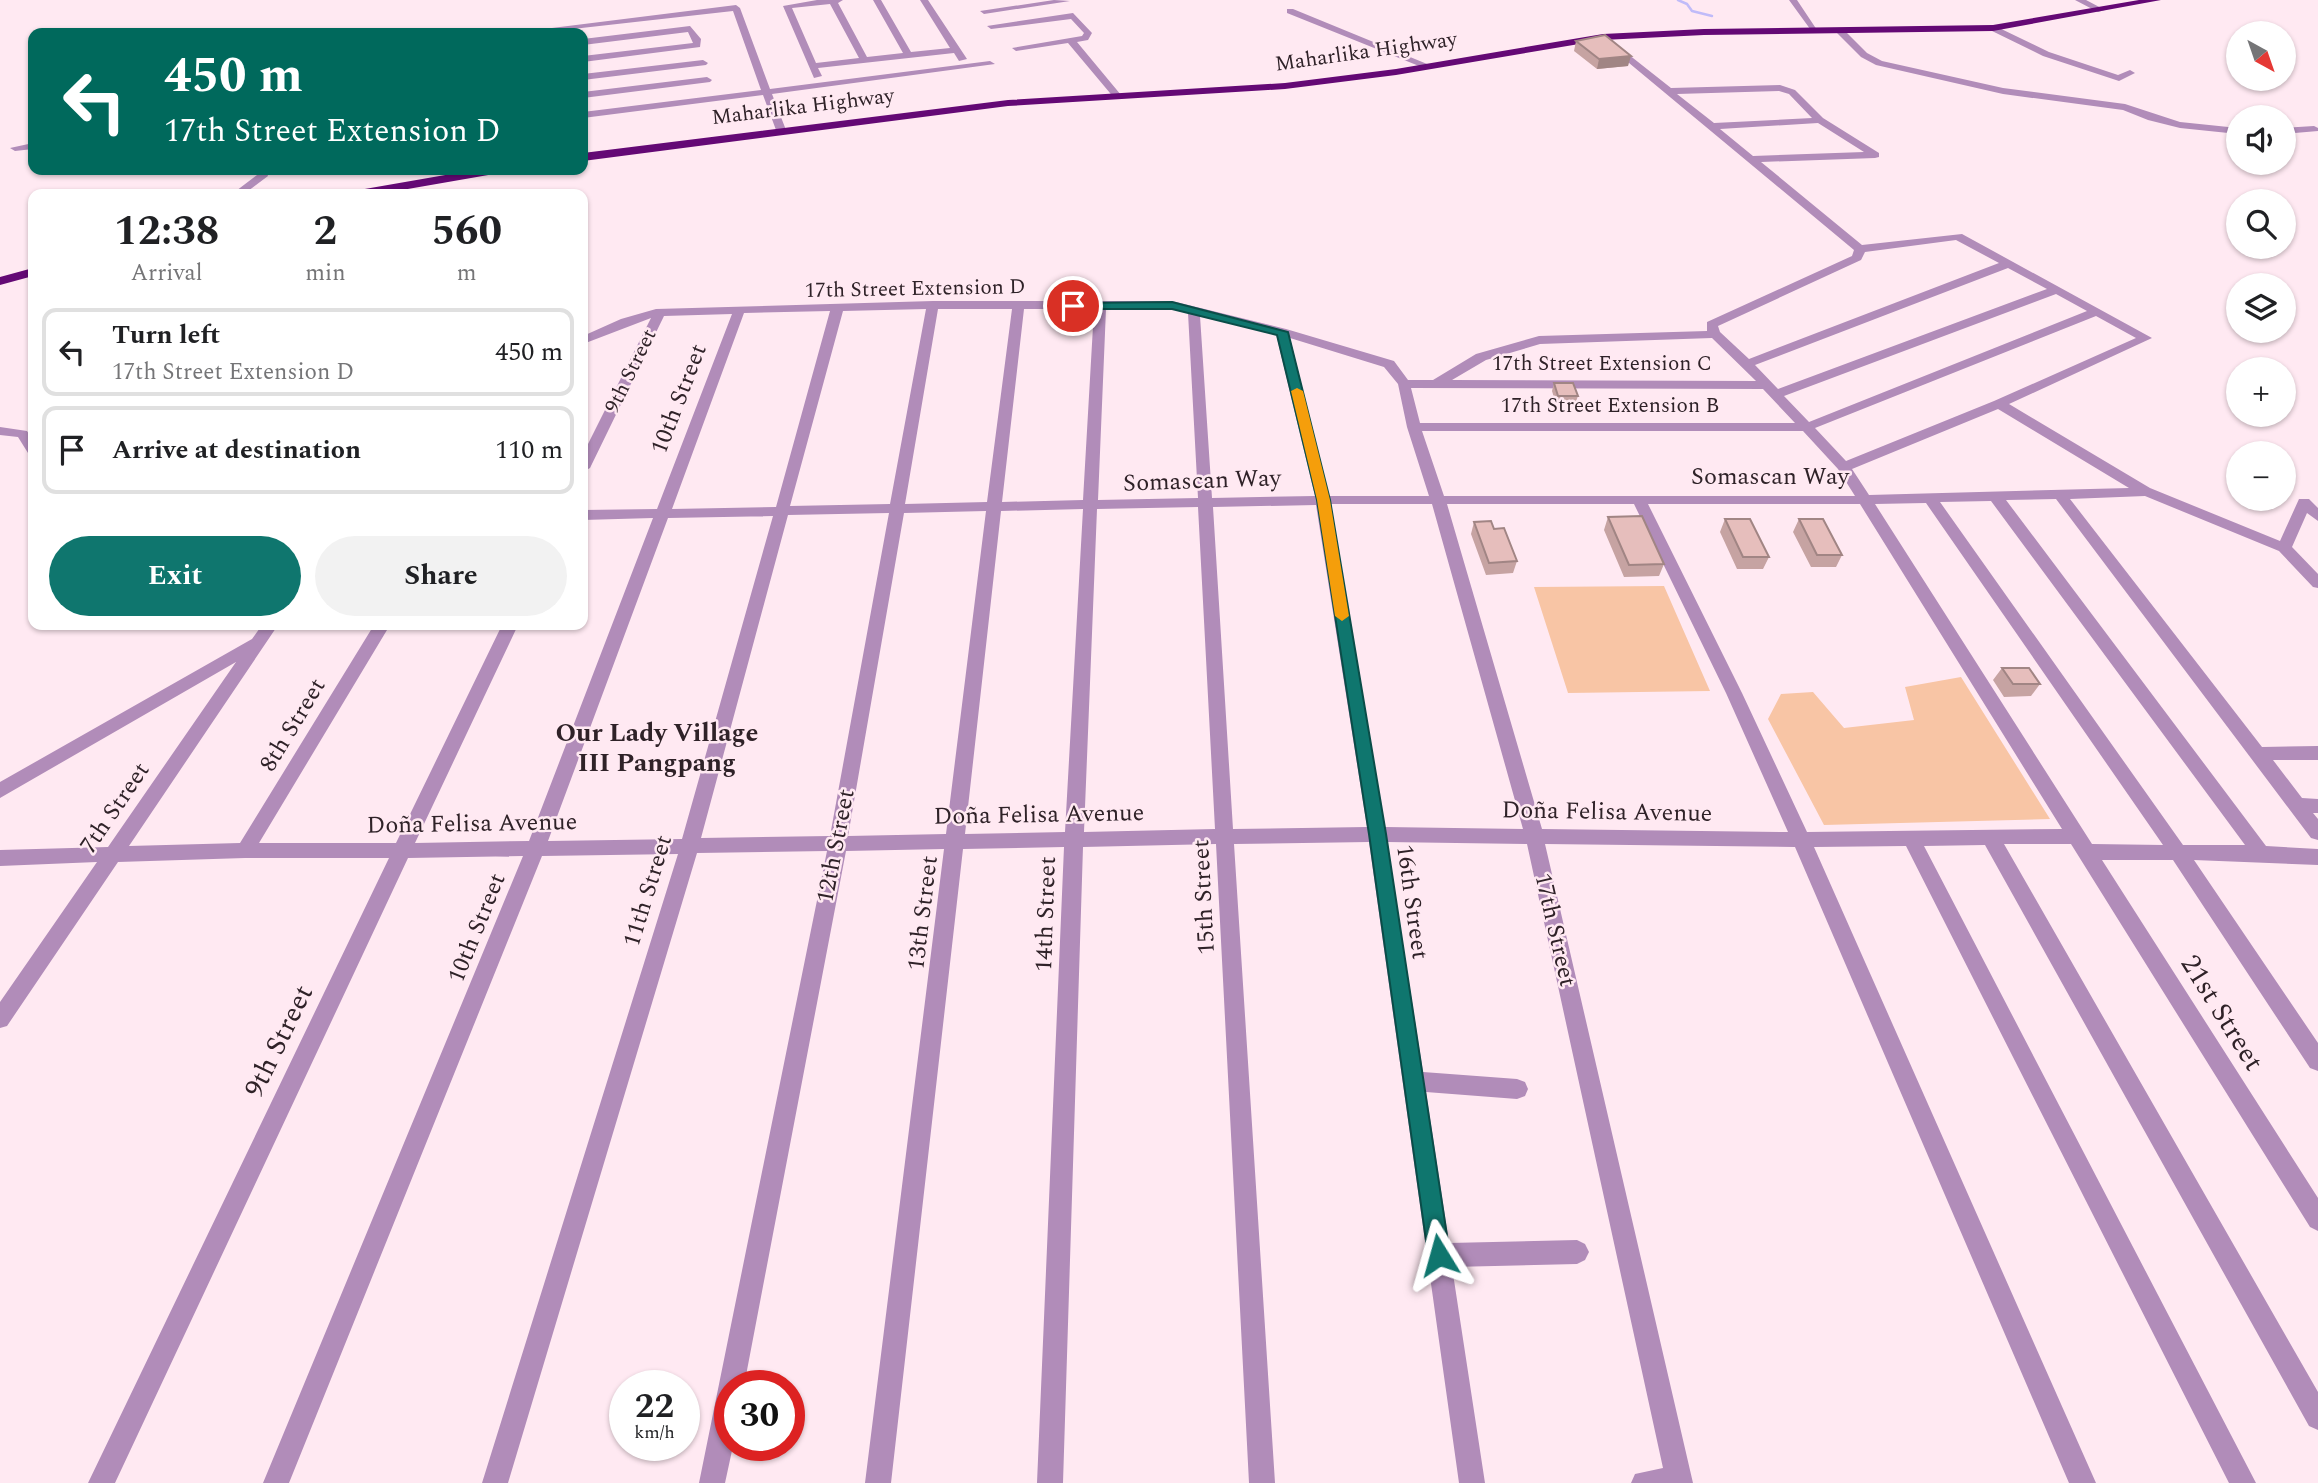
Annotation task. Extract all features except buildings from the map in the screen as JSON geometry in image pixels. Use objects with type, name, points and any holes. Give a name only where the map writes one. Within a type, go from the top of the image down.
[{"type":"highway","name":"Maharlika Highway","points":[[588,156],[1008,103],[1285,86],[1603,37],[1704,32],[1993,28],[2156,0]]},
{"type":"highway","points":[[387,189],[467,175]]},
{"type":"highway","points":[[0,281],[28,273]]},
{"type":"street","points":[[822,85],[811,66],[787,6],[839,0]]},
{"type":"street","points":[[877,0],[909,55]]},
{"type":"street","points":[[924,0],[967,66]]},
{"type":"street","points":[[984,11],[1066,0],[1077,13],[1073,16],[991,26]]},
{"type":"street","points":[[1793,0],[1816,32]]},
{"type":"street","points":[[2079,0],[2101,10]]},
{"type":"street","points":[[833,1],[865,61]]},
{"type":"street","points":[[566,28],[736,8],[781,130]]},
{"type":"street","points":[[1290,11],[1427,66]]},
{"type":"street","points":[[1016,48],[1085,38],[1088,33],[1073,16]]},
{"type":"street","points":[[1993,28],[2046,54],[2119,78],[2130,74]]},
{"type":"street","points":[[588,41],[690,29],[697,39],[707,80],[717,98]]},
{"type":"street","points":[[1840,31],[1864,55],[1879,63],[2003,91],[2125,107],[2141,116],[2194,128],[2226,130]]},
{"type":"street","points":[[1603,37],[1860,249],[1958,236],[2146,338],[1999,404],[1844,467]]},
{"type":"street","points":[[1072,41],[1118,97]]},
{"type":"street","points":[[588,58],[697,45]]},
{"type":"street","points":[[811,66],[957,50]]},
{"type":"street","points":[[588,76],[703,62]]},
{"type":"street","points":[[588,115],[990,64]]},
{"type":"street","points":[[588,94],[707,80]]},
{"type":"street","points":[[1668,91],[1780,88],[1792,92],[1820,120],[1875,155],[1751,159]]},
{"type":"street","points":[[1714,126],[1820,120]]},
{"type":"street","points":[[2296,130],[2314,129]]},
{"type":"street","points":[[15,148],[28,147]]},
{"type":"street","points":[[244,189],[263,175]]},
{"type":"street","points":[[1436,384],[1480,357],[1539,340],[1716,334],[1712,325],[1857,258],[1860,249]]},
{"type":"street","points":[[1747,364],[2009,263]]},
{"type":"street","points":[[1771,390],[2058,289]]},
{"type":"street","name":"17th Street Extension D","points":[[588,338],[625,322],[660,312],[933,305],[1172,305],[1282,332],[1389,364],[1404,384]]},
{"type":"street","name":"12th Street","points":[[734,1370],[838,842],[933,305]]},
{"type":"street","name":"14th Street","points":[[1050,1483],[1073,838],[1100,306]]},
{"type":"street","name":"13th Street","points":[[878,1483],[957,840],[1018,307]]},
{"type":"street","name":"10th Street","points":[[276,1483],[536,848],[740,309]]},
{"type":"street","name":"11th Street","points":[[495,1483],[690,845],[837,309]]},
{"type":"street","name":"15th Street","points":[[1194,309],[1262,1483]]},
{"type":"street","points":[[1807,427],[2097,311]]},
{"type":"street","name":"9th Street","points":[[588,458],[660,312]]},
{"type":"street","name":"16th Street","points":[[1282,332],[1323,500],[1377,834],[1472,1483]]},
{"type":"street","name":"21st Street","points":[[1716,334],[1844,467],[2318,1219]]},
{"type":"street","name":"17th Street Extension C","points":[[1404,384],[1771,390]]},
{"type":"street","name":"17th Street","points":[[1404,384],[1414,427],[1438,500],[1534,835],[1680,1482]]},
{"type":"street","points":[[1999,404],[2147,492],[2284,548],[2318,583]]},
{"type":"street","name":"17th Street Extension B","points":[[1414,427],[1807,427]]},
{"type":"street","points":[[0,431],[22,434],[28,443]]},
{"type":"street","name":"Somascan Way","points":[[588,515],[1088,507],[1323,500],[1864,500],[2147,492]]},
{"type":"street","points":[[2284,548],[2304,502],[2318,494]]},
{"type":"street","points":[[2061,496],[2318,833]]},
{"type":"street","points":[[1996,497],[2261,853]]},
{"type":"street","points":[[1930,498],[2178,852],[2318,1061]]},
{"type":"street","points":[[1639,500],[1734,693],[1801,840],[2083,1483]]},
{"type":"street","points":[[2304,502],[2318,516]]},
{"type":"street","name":"7th Street","points":[[0,1019],[267,630]]},
{"type":"street","name":"8th Street","points":[[245,850],[379,630]]},
{"type":"street","name":"9th Street","points":[[100,1483],[508,630]]},
{"type":"street","points":[[0,791],[260,640]]},
{"type":"street","points":[[2256,754],[2318,753]]},
{"type":"street","points":[[2296,806],[2318,806]]},
{"type":"street","name":"Doña Felisa Avenue","points":[[0,858],[245,850],[403,851],[1377,834],[1801,840],[1991,839],[2178,852],[2318,857]]},
{"type":"street","points":[[1911,838],[2243,1483]]},
{"type":"street","points":[[1991,839],[2318,1417]]},
{"type":"street","points":[[1413,1081],[1517,1088]]},
{"type":"street","points":[[1439,1255],[1577,1252]]},
{"type":"street","points":[[712,1483],[716,1461]]},
{"type":"street","points":[[1644,1483],[1680,1482]]},
{"type":"shaded area","points":[[1664,586],[1710,691],[1568,693],[1534,587]]},
{"type":"shaded area","points":[[1961,677],[2050,819],[1824,825],[1768,719],[1781,694],[1813,692],[1844,728],[1914,720],[1905,687]]},
{"type":"waterway","points":[[1678,0],[1687,4],[1692,11],[1712,16]]},
{"type":"slow traffic","points":[[1297,391],[1323,500],[1342,616]]},
{"type":"district","name":"Our Lady Village III Pangpang","points":[[657,748]]},
{"type":"route","points":[[1073,306],[1172,305],[1282,332],[1323,500],[1377,834],[1439,1255]]}]
